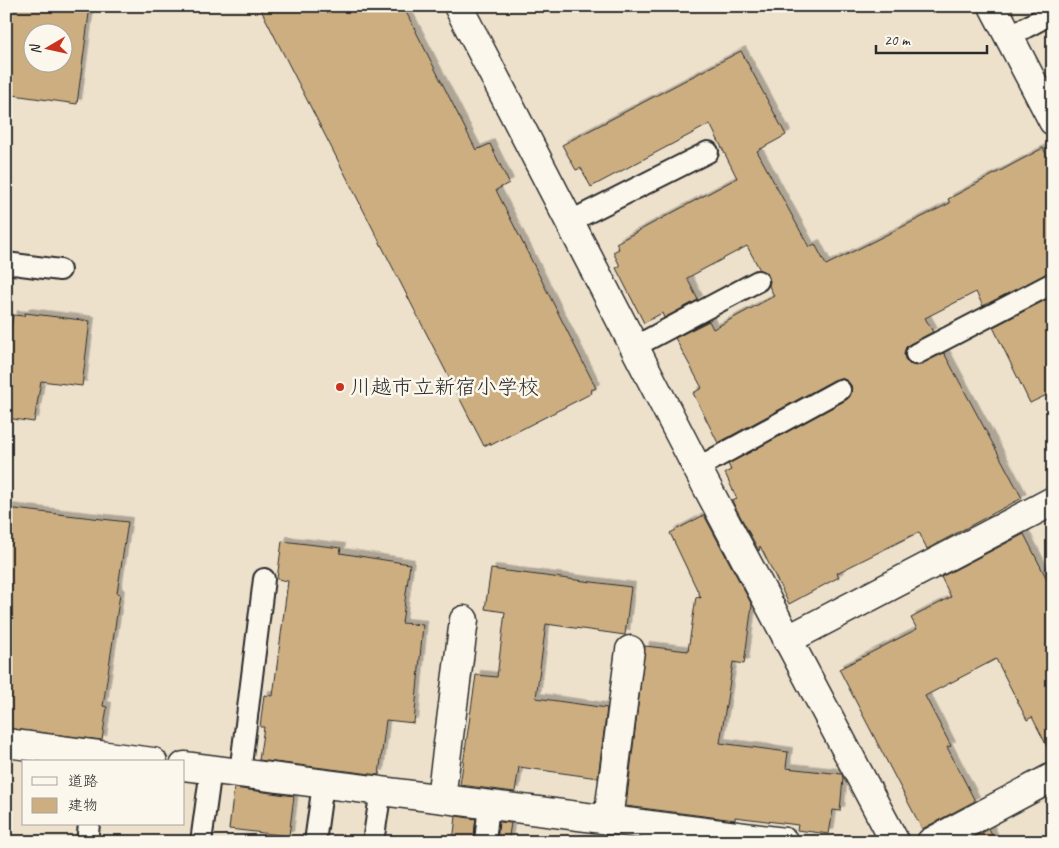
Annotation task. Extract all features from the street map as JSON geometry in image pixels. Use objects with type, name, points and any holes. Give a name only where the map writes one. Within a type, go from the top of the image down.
[{"type":"street","points":[[458,6],[571,221],[634,348],[894,842]]},
{"type":"street","points":[[993,6],[1008,38],[1053,121]]},
{"type":"street","points":[[788,640],[1053,501]]},
{"type":"street","points":[[441,798],[464,620]]},
{"type":"street","points":[[608,820],[630,650]]},
{"type":"street","points":[[6,743],[97,758],[125,760]]},
{"type":"street","points":[[185,766],[784,842]]},
{"type":"street","points":[[931,842],[1053,777]]},
{"type":"lane","points":[[1008,38],[1053,13]]},
{"type":"lane","points":[[571,221],[708,152]]},
{"type":"lane","points":[[6,263],[60,270]]},
{"type":"lane","points":[[634,348],[758,281]]},
{"type":"lane","points":[[916,354],[1053,283]]},
{"type":"lane","points":[[697,468],[840,390]]},
{"type":"lane","points":[[240,773],[264,580]]},
{"type":"lane","points":[[201,842],[211,769]]},
{"type":"lane","points":[[315,842],[323,784]]},
{"type":"lane","points":[[373,842],[381,790]]},
{"type":"lane","points":[[485,842],[488,804]]},
{"type":"lane","points":[[87,842],[89,826]]},
{"type":"building","points":[[6,6],[90,6],[77,104],[6,94]]},
{"type":"building","points":[[259,6],[403,6],[476,150],[490,144],[509,183],[496,190],[596,388],[591,390],[592,393],[491,445],[490,443],[484,446]]},
{"type":"building","points":[[741,51],[786,135],[757,151],[809,247],[815,244],[826,265],[950,203],[948,199],[1043,148],[1053,167],[1053,271],[983,306],[976,292],[925,318],[933,332],[910,344],[906,347],[904,353],[905,359],[909,364],[916,366],[944,353],[1022,498],[927,549],[919,532],[837,573],[839,577],[789,604],[760,546],[759,551],[732,501],[737,499],[725,473],[731,470],[728,464],[846,400],[852,390],[851,385],[846,380],[840,378],[834,380],[718,443],[693,393],[702,388],[675,338],[709,321],[713,329],[774,296],[769,286],[768,275],[760,270],[747,246],[687,278],[698,300],[664,318],[662,313],[644,323],[616,268],[620,266],[613,252],[619,249],[616,243],[737,178],[710,124],[591,187],[581,168],[576,170],[562,145]]},
{"type":"building","points":[[1053,296],[1053,392],[1030,403],[993,327]]},
{"type":"building","points":[[25,313],[90,321],[82,386],[41,381],[34,422],[6,418],[6,363],[13,315],[24,316]]},
{"type":"building","points":[[6,508],[128,522],[117,593],[120,594],[103,706],[107,707],[102,740],[6,728]]},
{"type":"building","points":[[704,515],[752,605],[744,664],[733,662],[720,743],[788,752],[786,768],[842,774],[840,811],[833,810],[829,834],[797,830],[798,825],[735,817],[735,820],[626,806],[645,646],[688,651],[696,597],[701,598],[670,533]]},
{"type":"building","points":[[1024,534],[1053,591],[1053,758],[1032,717],[1027,720],[996,659],[925,696],[951,746],[947,747],[975,801],[922,829],[839,669],[917,629],[911,618],[951,597],[941,577]]},
{"type":"building","points":[[282,541],[341,548],[340,553],[410,564],[402,623],[423,625],[414,723],[386,720],[379,775],[259,760],[264,727],[260,727],[264,695],[273,696],[288,581],[277,579]]},
{"type":"building","points":[[491,569],[631,587],[625,635],[546,624],[536,698],[607,708],[598,778],[519,767],[515,792],[460,785],[476,675],[497,677],[505,612],[485,609]]},
{"type":"building","points":[[234,788],[294,796],[289,836],[229,829]]},
{"type":"building","points":[[456,816],[476,819],[473,842],[453,842]]},
{"type":"building","points":[[499,822],[511,823],[508,842],[497,842]]},
{"type":"building","points":[[989,829],[995,842],[965,842]]},
{"type":"place","name":"川越市立新宿小学校","points":[[340,387]]}]
